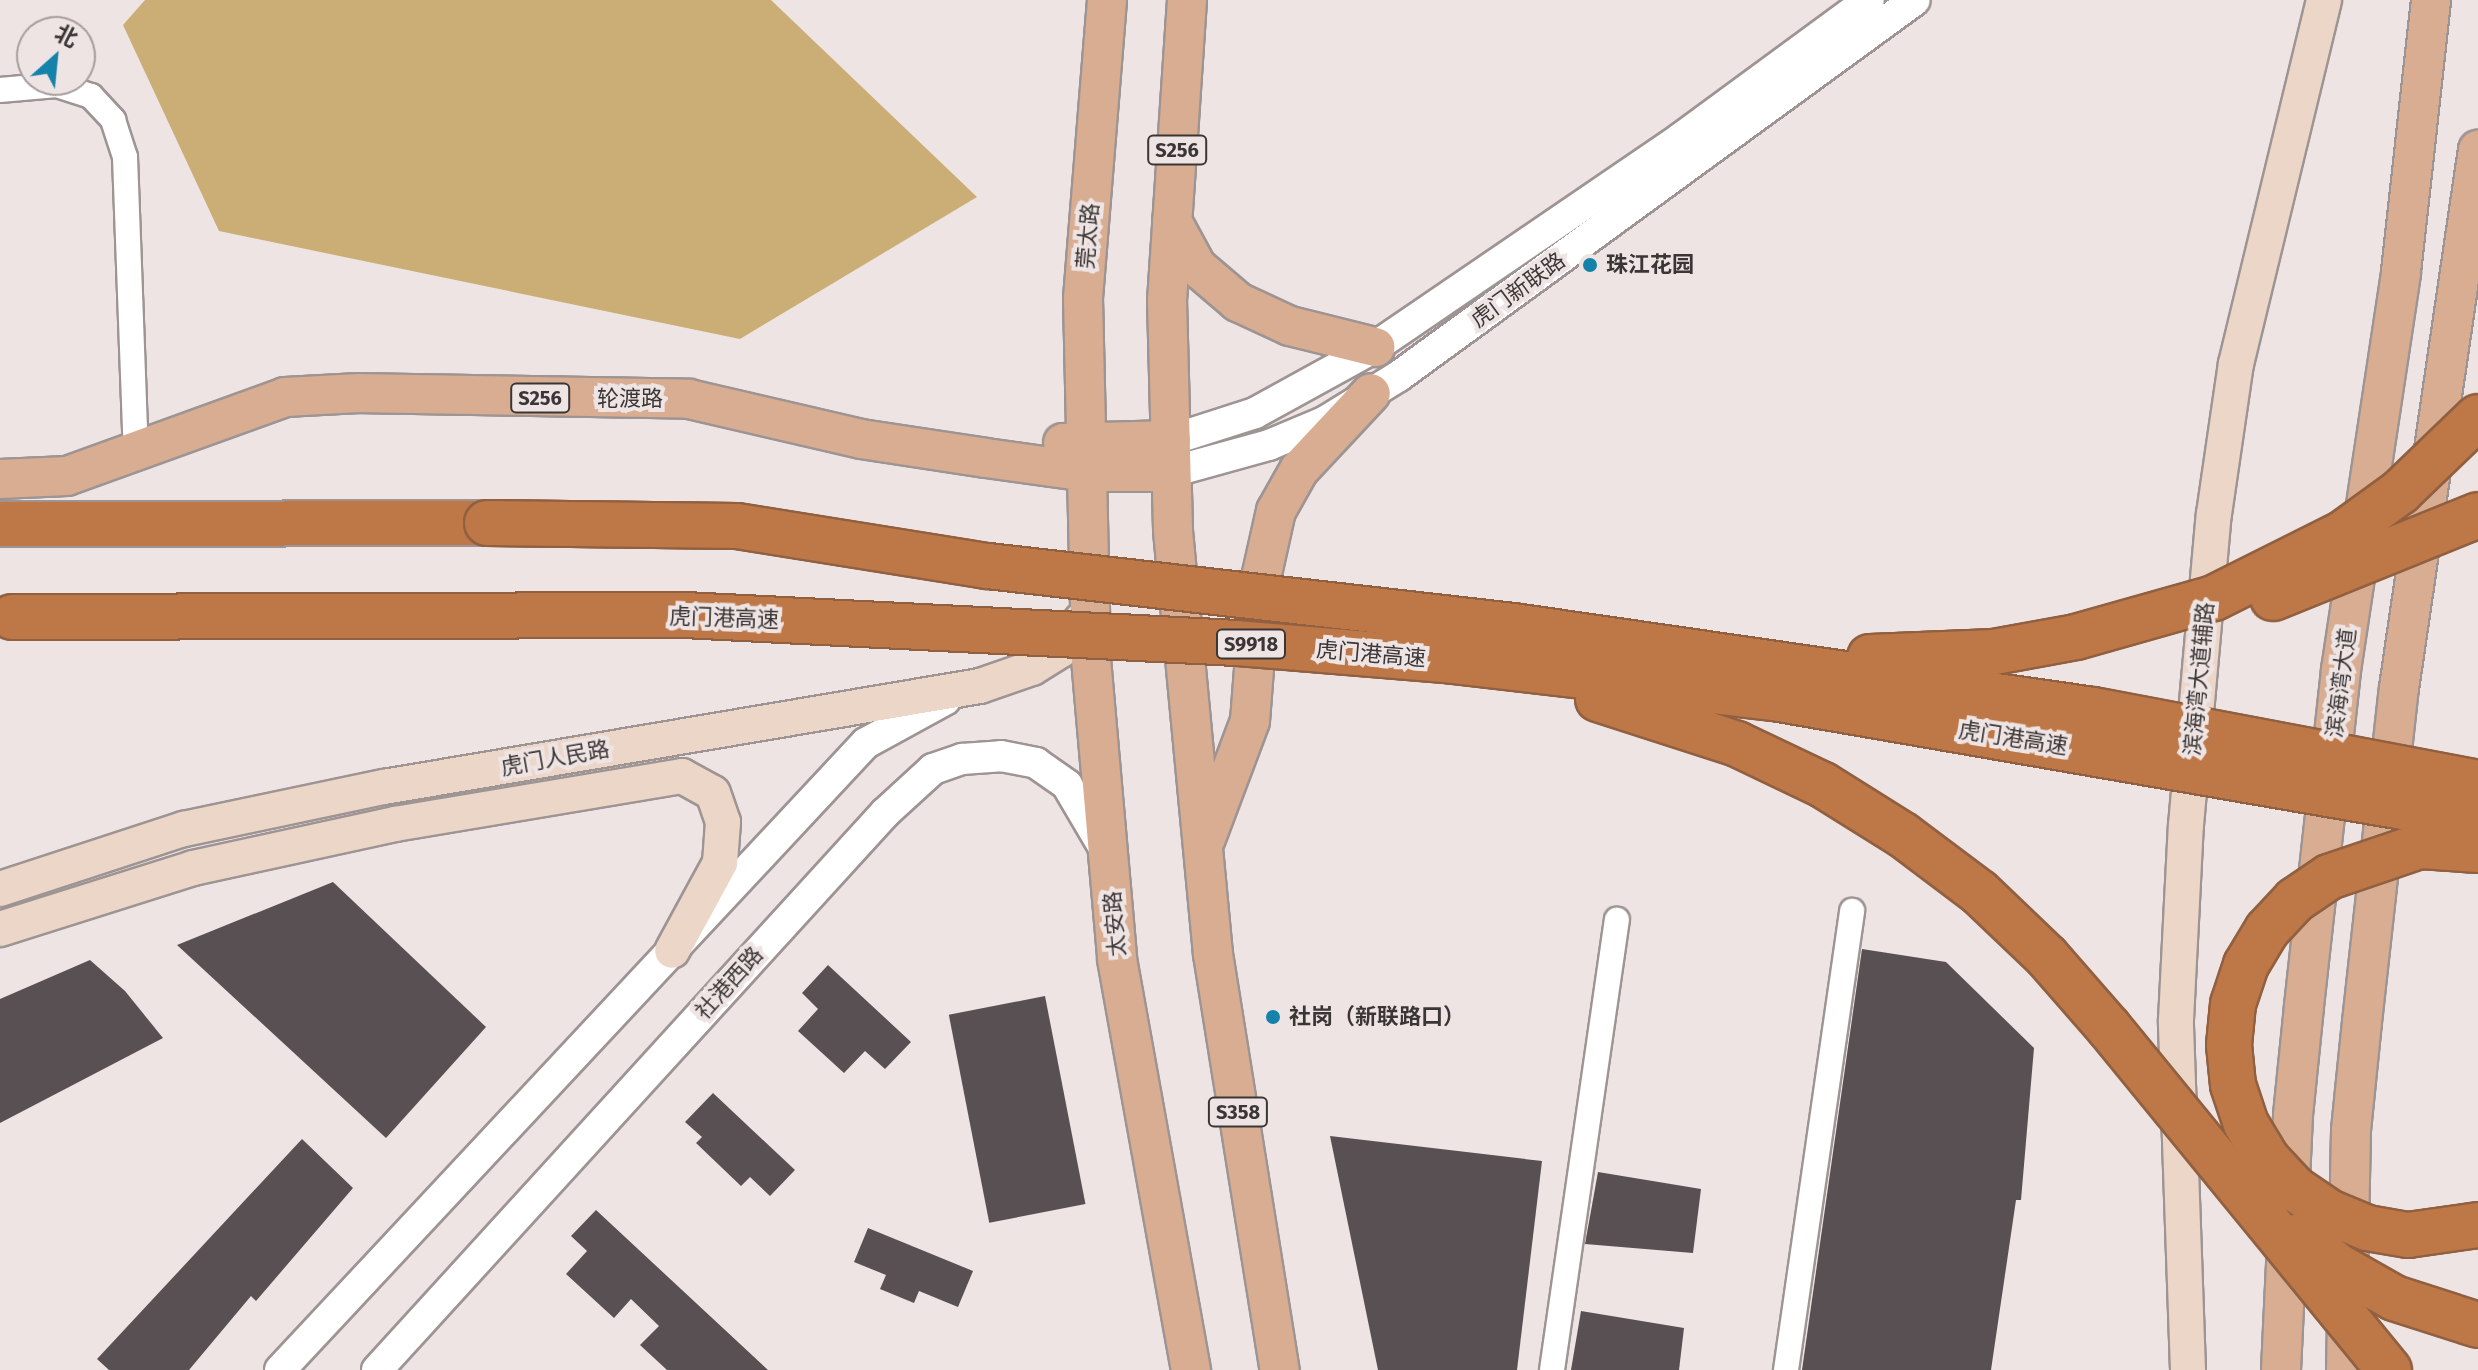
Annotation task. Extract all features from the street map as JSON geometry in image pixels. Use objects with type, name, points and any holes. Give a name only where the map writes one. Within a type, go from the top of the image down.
[{"type":"highway","points":[[1994,652],[2145,620],[2279,570],[2400,492],[2478,417]]},
{"type":"highway","points":[[1719,655],[1994,652],[2075,648],[2163,634],[2263,602],[2478,515]]},
{"type":"highway","name":"虎门港高速","points":[[0,524],[737,526],[988,566],[1719,655],[2093,710],[2478,783]]},
{"type":"highway","name":"虎门港高速","points":[[6,618],[684,615],[1236,643],[1453,661],[1774,698],[2478,820]]},
{"type":"highway","points":[[1453,661],[1649,713],[1737,744],[1823,785],[1903,835],[1979,892],[2047,957],[2389,1370]]},
{"type":"highway","points":[[2478,850],[2420,846],[2329,877],[2295,900],[2267,930],[2246,965],[2233,1004],[2229,1045],[2233,1085],[2246,1124],[2267,1159],[2295,1189],[2329,1212],[2367,1228],[2408,1235],[2478,1225]]},
{"type":"highway","points":[[2228,1174],[2338,1266],[2394,1298],[2478,1325]]},
{"type":"main road","name":"莞太路","points":[[1087,459],[1083,298],[1107,0]]},
{"type":"main road","name":"S256","points":[[1171,456],[1167,300],[1187,0]]},
{"type":"main road","name":"滨海湾大道辅路","points":[[2188,1370],[2178,973],[2186,825],[2214,514],[2236,364],[2324,0]]},
{"type":"main road","name":"滨海湾大道","points":[[2281,1370],[2293,1115],[2304,1006],[2335,731],[2401,272],[2431,0]]},
{"type":"main road","points":[[2346,1370],[2351,1130],[2362,1022],[2393,741],[2478,150]]},
{"type":"main road","points":[[1172,221],[1197,267],[1238,302],[1319,336],[1375,347]]},
{"type":"main road","name":"轮渡路","points":[[0,461],[55,456],[135,434],[271,382],[343,374],[643,377],[874,423],[1087,459]]},
{"type":"main road","name":"轮渡路","points":[[0,479],[67,476],[285,397],[359,393],[689,399],[861,439],[1087,459],[1171,456]]},
{"type":"main road","points":[[1204,853],[1207,830],[1250,721],[1261,578],[1276,511],[1299,470],[1371,393]]},
{"type":"main road","name":"S358","points":[[1171,456],[1213,954],[1280,1370]]},
{"type":"main road","name":"太安路","points":[[1087,459],[1090,608],[1117,959],[1191,1370]]},
{"type":"main road","name":"虎门人民路","points":[[0,889],[184,829],[384,787],[980,686],[1032,668],[1061,650],[1090,608]]},
{"type":"main road","name":"虎门人民路","points":[[0,929],[193,868],[395,824],[682,776],[713,793],[723,822],[720,863],[672,951]]},
{"type":"street","name":"虎门新联路","points":[[1171,456],[1375,347],[1681,138],[1869,0]]},
{"type":"street","name":"虎门新联路","points":[[1171,456],[1269,445],[1326,421],[1371,393],[1915,0]]},
{"type":"street","points":[[0,90],[57,85],[91,96],[113,120],[125,157],[135,434]]},
{"type":"street","points":[[280,1370],[866,743],[915,712],[980,686]]},
{"type":"street","name":"社港西路","points":[[377,1370],[885,813],[933,769],[962,759],[1001,756],[1036,763],[1067,785],[1109,858]]},
{"type":"street","points":[[1786,1370],[1852,911]]},
{"type":"street","points":[[1552,1370],[1617,920]]},
{"type":"shaded area","points":[[145,0],[771,0],[977,197],[740,339],[219,231],[123,25]]},
{"type":"building","points":[[333,882],[486,1027],[386,1138],[177,945]]},
{"type":"building","points":[[1862,949],[1946,962],[2034,1048],[2021,1200],[2016,1200],[1991,1370],[1802,1370]]},
{"type":"building","points":[[90,960],[125,991],[163,1038],[0,1123],[0,999]]},
{"type":"building","points":[[828,965],[911,1042],[885,1069],[865,1051],[844,1073],[798,1031],[818,1009],[802,993]]},
{"type":"building","points":[[1045,996],[1085,1204],[989,1223],[949,1015]]},
{"type":"building","points":[[713,1093],[795,1170],[770,1196],[750,1177],[741,1186],[696,1143],[702,1137],[685,1122]]},
{"type":"building","points":[[1330,1136],[1542,1161],[1517,1370],[1378,1370]]},
{"type":"building","points":[[302,1139],[353,1188],[256,1301],[251,1296],[189,1370],[109,1370],[97,1359]]},
{"type":"building","points":[[1598,1172],[1701,1189],[1693,1253],[1585,1244]]},
{"type":"building","points":[[596,1210],[768,1370],[667,1370],[640,1345],[659,1326],[631,1299],[614,1318],[566,1274],[587,1251],[571,1236]]},
{"type":"building","points":[[868,1228],[973,1271],[958,1307],[919,1291],[914,1303],[880,1289],[886,1275],[854,1262]]},
{"type":"building","points":[[1581,1311],[1684,1328],[1679,1370],[1571,1370]]},
{"type":"place","name":"珠江花园","points":[[1590,265]]},
{"type":"place","name":"社岗（新联路口）","points":[[1273,1017]]}]
